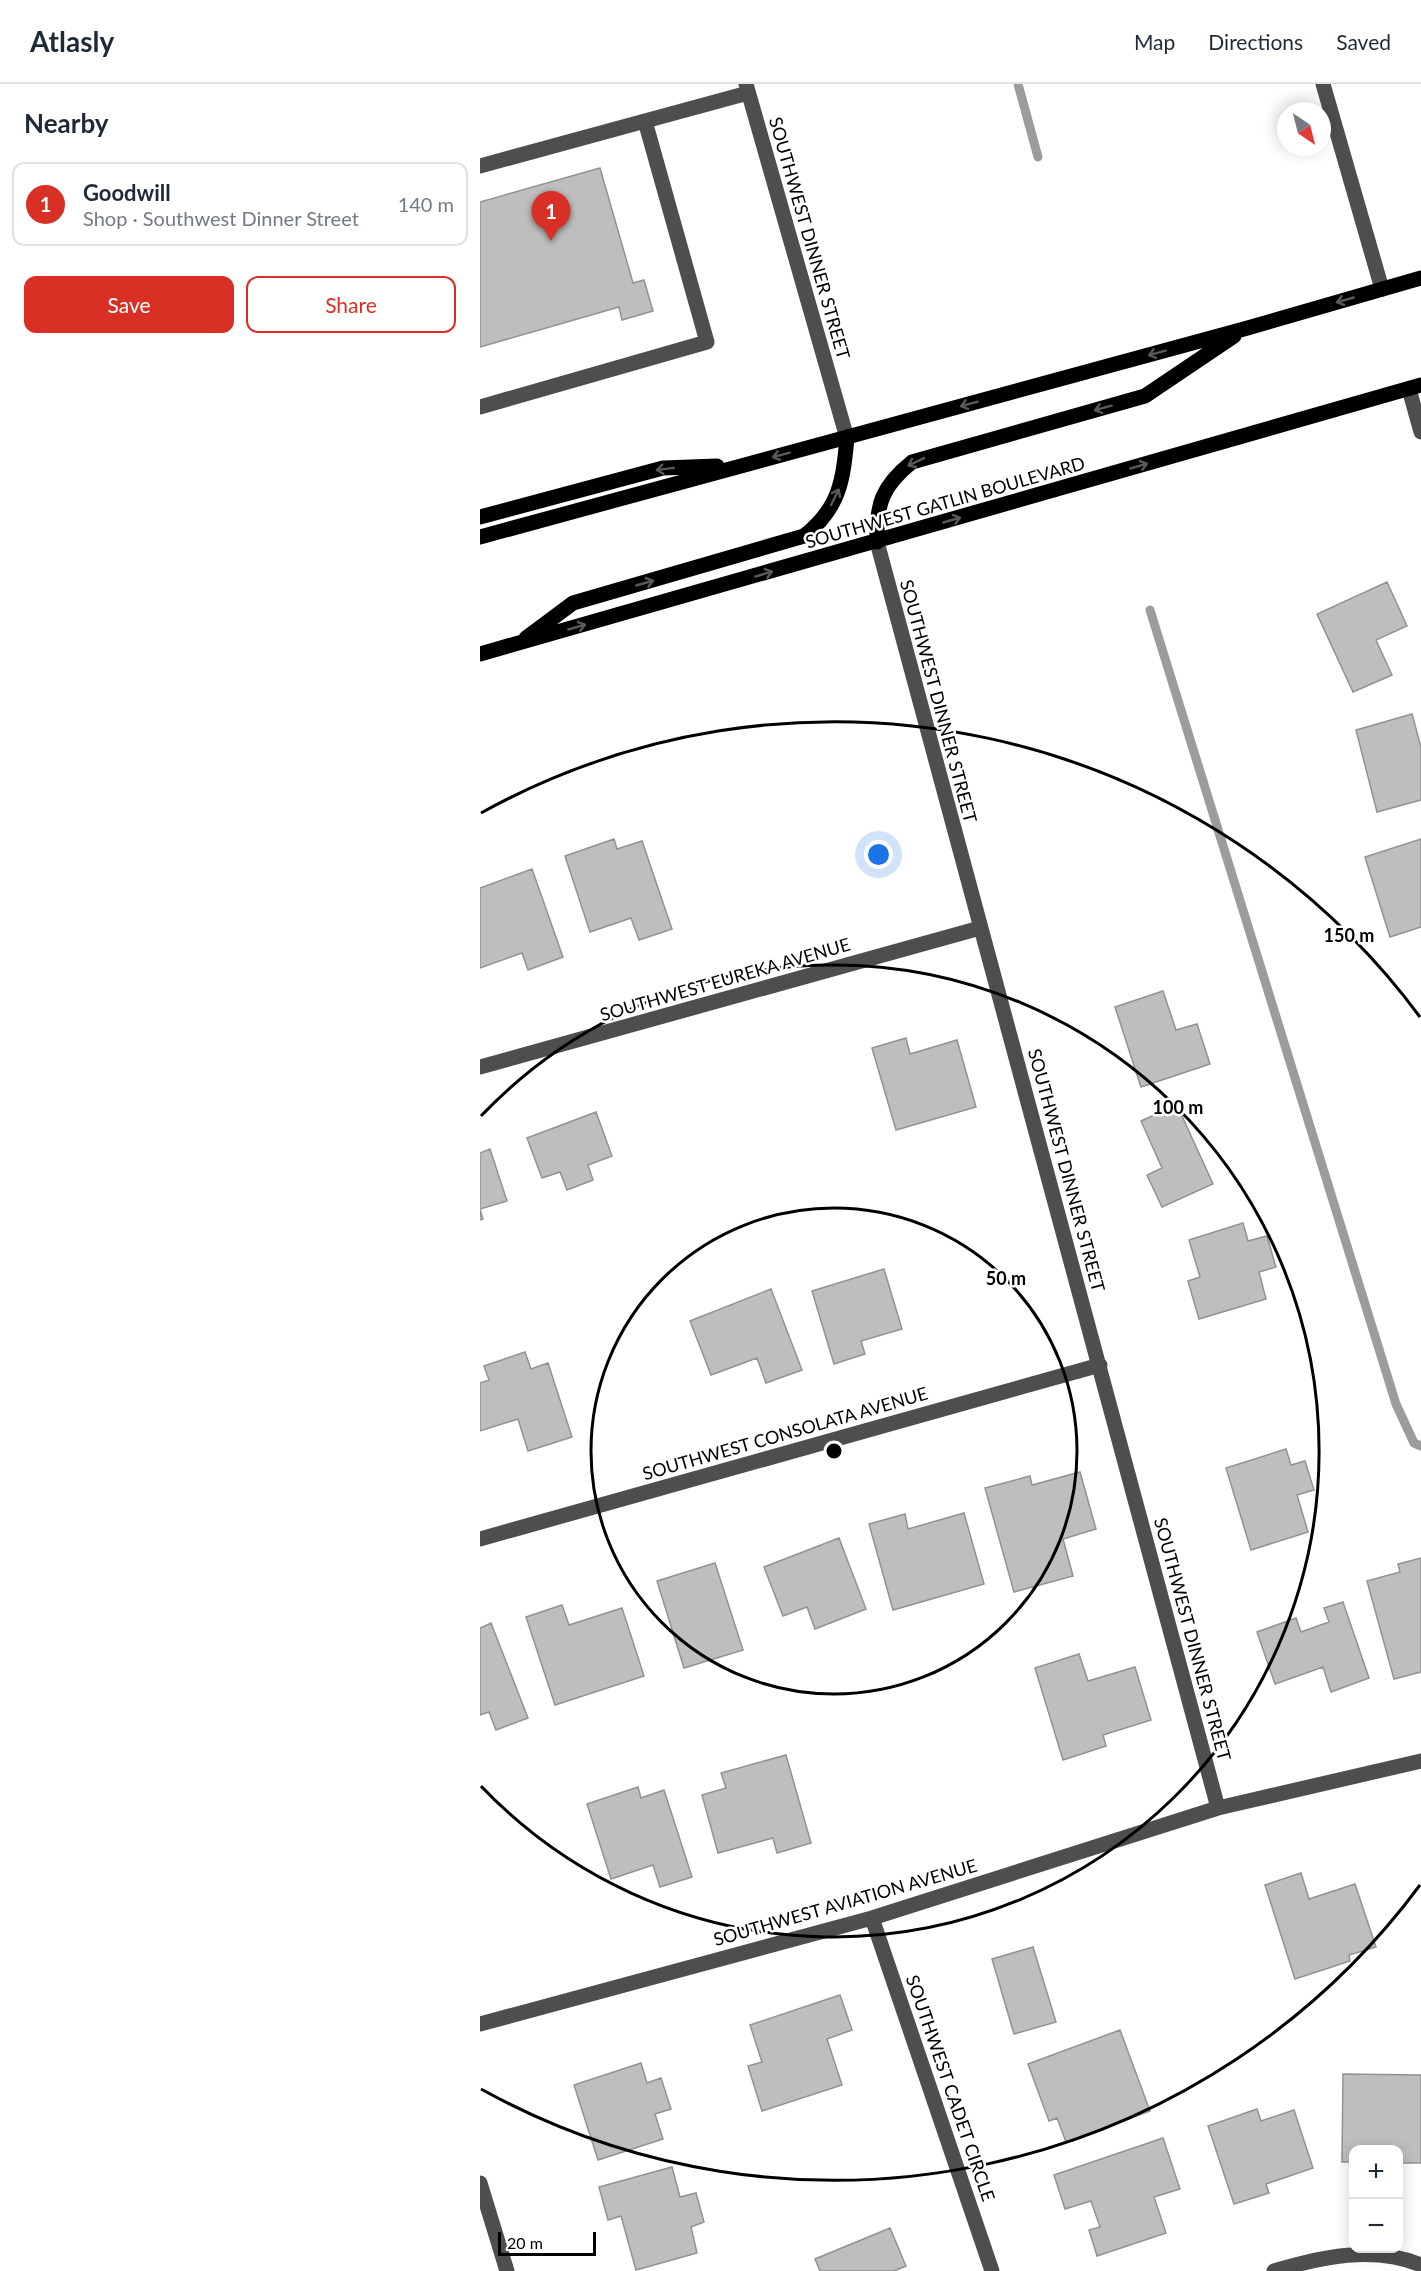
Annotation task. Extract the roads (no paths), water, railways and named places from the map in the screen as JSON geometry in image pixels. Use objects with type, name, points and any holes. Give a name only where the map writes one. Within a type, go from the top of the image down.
[{"type":"main road","points":[[480,537],[1244,329],[1421,278]]},
{"type":"main road","points":[[877,542],[876,522],[885,489],[897,474],[912,462],[933,454],[1145,396],[1244,329]]},
{"type":"main road","name":"SOUTHWEST GATLIN BOULEVARD","points":[[480,654],[1415,387]]},
{"type":"main road","points":[[518,643],[573,603],[804,536],[820,523],[834,501],[843,480],[847,438]]},
{"type":"main road","points":[[480,517],[663,468],[744,465]]},
{"type":"street","points":[[1323,84],[1382,290]]},
{"type":"street","points":[[480,166],[645,121],[747,89]]},
{"type":"street","name":"SOUTHWEST DINNER STREET","points":[[747,89],[847,438]]},
{"type":"street","points":[[480,407],[707,342],[645,121]]},
{"type":"street","points":[[1415,387],[1421,432]]},
{"type":"street","name":"SOUTHWEST DINNER STREET","points":[[877,542],[1218,1808]]},
{"type":"street","name":"SOUTHWEST EUREKA AVENUE","points":[[480,1067],[980,928]]},
{"type":"street","name":"SOUTHWEST CONSOLATA AVENUE","points":[[480,1539],[1100,1365]]},
{"type":"street","name":"SOUTHWEST AVIATION AVENUE","points":[[480,2024],[872,1918],[1218,1808],[1421,1761]]},
{"type":"street","name":"SOUTHWEST CADET CIRCLE","points":[[872,1918],[992,2271]]},
{"type":"street","points":[[480,2183],[507,2271]]},
{"type":"street","points":[[1274,2271],[1349,2255],[1382,2254],[1421,2265]]},
{"type":"waterway","points":[[1018,84],[1038,157]]},
{"type":"waterway","points":[[1150,610],[1396,1404],[1414,1443],[1421,1446]]},
{"type":"place","name":"Goodwill","points":[[551,241]]}]
